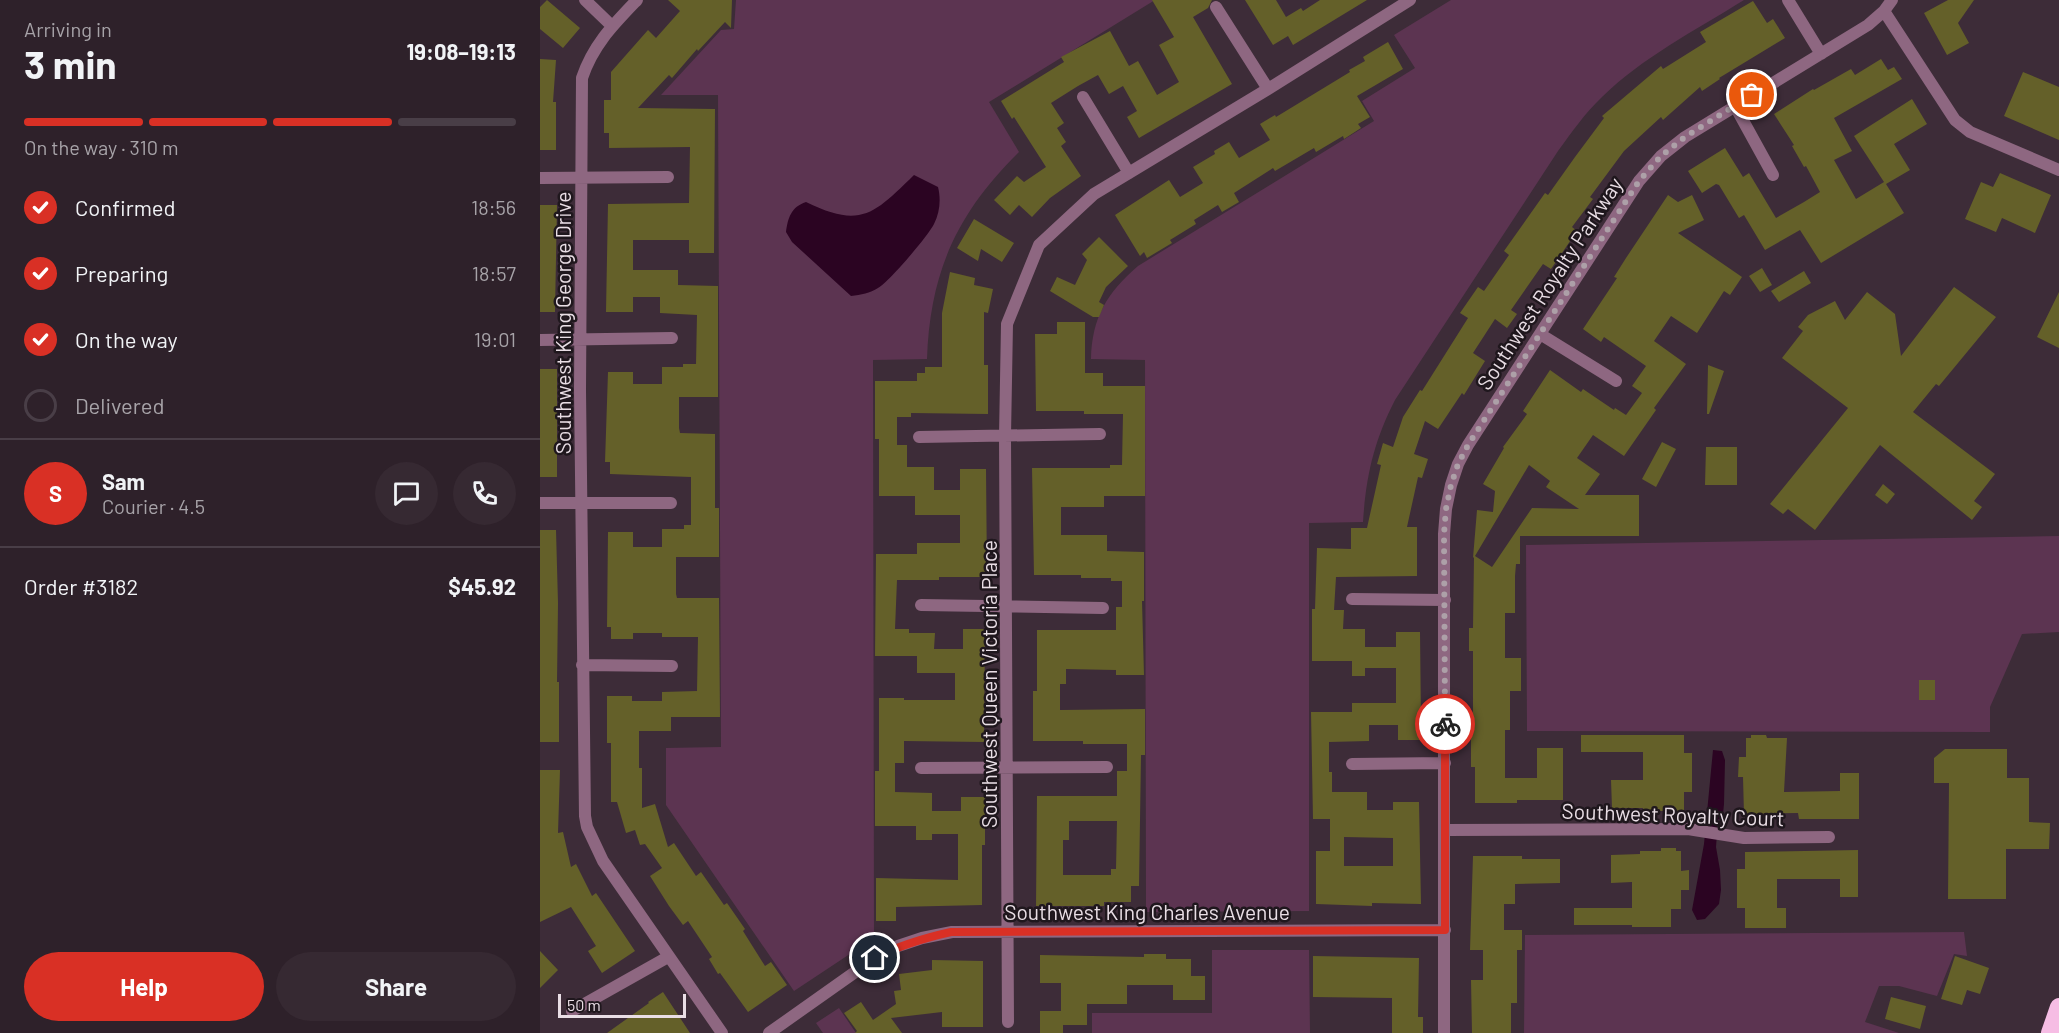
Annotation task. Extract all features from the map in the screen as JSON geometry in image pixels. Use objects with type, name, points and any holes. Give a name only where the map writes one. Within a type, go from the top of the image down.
[{"type":"highway","points":[[2050,1033],[2059,1007]]},
{"type":"street","points":[[585,0],[612,26]]},
{"type":"street","name":"Southwest King George Drive","points":[[637,0],[612,26],[588,58],[582,78],[580,340],[583,794],[587,827],[603,861],[722,1033]]},
{"type":"street","name":"Southwest Queen Victoria Place","points":[[1008,1022],[1005,436],[1007,324],[1039,245],[1094,194],[1410,0]]},
{"type":"street","points":[[1788,0],[1821,54]]},
{"type":"street","name":"Southwest Royalty Parkway","points":[[1444,1033],[1444,534],[1446,509],[1458,464],[1492,406],[1639,181],[1661,156],[1685,137],[1868,25],[1884,11],[1892,0]]},
{"type":"street","points":[[1216,7],[1268,89]]},
{"type":"street","points":[[1884,11],[1955,120],[1970,132],[2059,170]]},
{"type":"street","points":[[1083,97],[1129,173]]},
{"type":"street","points":[[1735,106],[1773,175]]},
{"type":"street","points":[[540,178],[668,177]]},
{"type":"street","points":[[1540,334],[1616,381]]},
{"type":"street","points":[[540,340],[672,338]]},
{"type":"street","points":[[919,437],[1100,434]]},
{"type":"street","points":[[540,503],[671,503]]},
{"type":"street","points":[[1352,599],[1445,600]]},
{"type":"street","points":[[921,604],[1103,608]]},
{"type":"street","points":[[582,665],[672,666]]},
{"type":"street","points":[[1352,764],[1445,763]]},
{"type":"street","points":[[921,768],[1107,766]]},
{"type":"street","name":"Southwest Royalty Court","points":[[1445,830],[1602,828],[1703,830],[1730,836],[1829,837]]},
{"type":"street","name":"Southwest King Charles Avenue","points":[[769,1033],[875,958],[898,946],[951,932],[1445,930]]},
{"type":"street","points":[[572,1011],[668,957]]},
{"type":"shaded area","points":[[736,0],[1155,0],[989,102],[1019,152],[979,198],[963,221],[951,246],[941,271],[934,299],[927,359],[873,360],[874,938],[794,991],[666,805],[666,748],[721,747],[718,95],[661,95],[721,30],[734,29]]},
{"type":"shaded area","points":[[1451,0],[1744,0],[1635,69],[1584,116],[1558,151],[1395,400],[1372,459],[1363,522],[1309,523],[1309,911],[1146,912],[1145,360],[1091,359],[1098,318],[1110,296],[1138,266],[1374,121],[1362,101],[1415,68],[1394,35]]},
{"type":"shaded area","points":[[914,175],[938,187],[939,206],[936,219],[924,238],[899,268],[883,284],[872,291],[851,296],[792,242],[786,232],[791,214],[801,204],[806,202],[840,215],[854,216],[866,213],[877,208]]},
{"type":"shaded area","points":[[2059,536],[2059,632],[2022,634],[1990,707],[1990,732],[1527,731],[1526,545]]},
{"type":"shaded area","points":[[1713,750],[1722,751],[1725,760],[1723,814],[1718,820],[1716,847],[1721,890],[1719,904],[1705,919],[1697,920],[1692,910],[1704,844]]},
{"type":"shaded area","points":[[1964,932],[1967,956],[1954,954],[1937,996],[1899,986],[1879,986],[1865,1022],[1899,1033],[1524,1033],[1525,935]]},
{"type":"shaded area","points":[[1212,950],[1309,950],[1310,1033],[1092,1033],[1092,1013],[1212,1013]]},
{"type":"shaded area","points":[[839,1008],[856,1033],[823,1033],[816,1023]]},
{"type":"building","points":[[547,0],[580,28],[563,48],[540,29],[540,7]]},
{"type":"building","points":[[668,0],[732,0],[731,28],[725,22],[672,78],[669,75],[638,108],[715,109],[714,253],[689,253],[689,240],[633,240],[633,270],[678,270],[678,285],[718,286],[718,397],[679,397],[679,428],[680,433],[715,434],[715,508],[719,508],[719,557],[676,557],[676,594],[677,598],[719,598],[720,717],[671,717],[671,731],[639,731],[642,808],[655,804],[668,847],[674,843],[696,876],[701,872],[724,905],[727,903],[745,929],[743,931],[765,966],[771,962],[787,985],[748,1012],[720,973],[718,974],[709,959],[712,957],[688,921],[683,925],[669,906],[650,876],[662,868],[645,844],[640,845],[635,830],[626,833],[617,802],[611,802],[611,743],[607,743],[607,696],[632,696],[632,701],[662,701],[662,692],[697,691],[698,637],[662,637],[662,633],[633,633],[633,639],[611,639],[611,627],[607,627],[608,532],[633,532],[633,547],[662,547],[662,529],[684,529],[684,525],[691,525],[691,477],[610,474],[610,462],[605,462],[608,372],[633,372],[633,384],[662,384],[662,367],[683,367],[683,364],[696,364],[697,315],[660,313],[660,297],[633,297],[633,312],[606,312],[608,204],[689,203],[690,147],[609,148],[609,133],[604,133],[604,100],[611,100],[611,72],[648,30],[656,38],[680,11]]},
{"type":"building","points":[[1152,0],[1212,0],[1208,8],[1193,17],[1232,84],[1139,138],[1127,117],[1137,111],[1123,86],[1109,94],[1098,75],[1078,86],[1051,103],[1064,123],[1057,128],[1066,142],[1061,146],[1081,176],[1050,198],[1032,217],[1019,205],[1010,215],[994,200],[1017,176],[1024,182],[1046,167],[1001,101],[1064,62],[1061,57],[1110,31],[1129,66],[1138,61],[1157,95],[1179,82],[1159,45],[1174,37]]},
{"type":"building","points":[[1245,0],[1276,0],[1286,17],[1301,8],[1303,11],[1320,0],[1367,0],[1293,45],[1288,36],[1273,45]]},
{"type":"building","points":[[1948,0],[1974,0],[1958,23],[1969,43],[1947,55],[1924,13]]},
{"type":"building","points":[[1753,1],[1767,23],[1773,19],[1785,38],[1719,78],[1702,91],[1700,87],[1663,120],[1661,117],[1624,151],[1590,197],[1593,199],[1572,227],[1577,231],[1551,269],[1543,264],[1511,310],[1517,314],[1507,328],[1495,319],[1473,353],[1485,361],[1464,395],[1462,393],[1438,429],[1425,421],[1414,454],[1428,459],[1422,478],[1418,477],[1407,527],[1417,527],[1417,576],[1336,577],[1334,610],[1344,610],[1343,629],[1365,629],[1365,647],[1396,647],[1396,632],[1420,632],[1421,723],[1425,723],[1425,740],[1398,740],[1398,725],[1369,725],[1369,741],[1329,742],[1329,772],[1332,772],[1332,792],[1367,792],[1367,810],[1393,810],[1393,802],[1419,802],[1421,904],[1372,903],[1372,906],[1316,904],[1316,851],[1330,851],[1330,819],[1313,819],[1311,712],[1352,712],[1352,703],[1396,703],[1396,668],[1365,668],[1365,676],[1352,676],[1352,661],[1312,661],[1312,609],[1315,609],[1317,548],[1351,549],[1351,528],[1367,528],[1381,465],[1377,464],[1383,443],[1393,447],[1403,417],[1468,318],[1460,313],[1478,287],[1484,291],[1509,255],[1504,251],[1545,193],[1548,195],[1604,118],[1602,116],[1661,66],[1663,69],[1706,42],[1700,32]],"holes":[[[1344,837],[1393,838],[1393,866],[1344,866]]]},
{"type":"building","points":[[1388,42],[1403,69],[1357,96],[1370,117],[1358,124],[1361,128],[1316,152],[1314,148],[1275,171],[1273,168],[1234,193],[1239,202],[1222,212],[1218,205],[1194,220],[1196,224],[1170,240],[1172,243],[1147,258],[1144,252],[1140,256],[1115,215],[1169,180],[1180,197],[1203,183],[1193,167],[1215,154],[1214,151],[1229,142],[1239,158],[1270,140],[1260,124],[1275,115],[1276,117],[1350,72],[1349,70],[1365,61],[1363,57]]},
{"type":"building","points":[[540,59],[556,60],[553,102],[556,102],[556,150],[540,150]]},
{"type":"building","points":[[1881,59],[1888,70],[1894,67],[1902,79],[1834,118],[1852,151],[1834,160],[1856,199],[1884,182],[1854,136],[1912,99],[1927,124],[1894,144],[1910,170],[1886,184],[1904,213],[1821,263],[1800,230],[1765,250],[1744,215],[1739,218],[1719,185],[1716,184],[1702,193],[1688,171],[1725,148],[1743,177],[1749,173],[1776,218],[1820,192],[1774,114],[1813,89],[1851,69],[1855,75]]},
{"type":"building","points":[[2023,72],[2059,87],[2059,140],[2004,116]]},
{"type":"building","points":[[2000,173],[2051,195],[2035,233],[2002,218],[1996,232],[1965,219],[1981,182],[1993,187]]},
{"type":"building","points":[[1668,195],[1678,202],[1692,195],[1704,220],[1678,233],[1742,277],[1730,295],[1724,291],[1697,333],[1671,316],[1654,341],[1686,364],[1654,408],[1656,410],[1624,456],[1593,435],[1577,458],[1600,474],[1585,495],[1639,495],[1639,536],[1520,536],[1520,564],[1516,564],[1515,576],[1515,613],[1505,613],[1505,658],[1521,658],[1521,691],[1510,691],[1510,730],[1505,730],[1505,778],[1537,778],[1537,748],[1563,748],[1563,800],[1475,803],[1475,767],[1471,767],[1473,651],[1469,651],[1469,628],[1473,628],[1473,558],[1477,510],[1493,512],[1495,491],[1483,484],[1503,447],[1527,414],[1523,411],[1550,370],[1581,392],[1583,389],[1614,410],[1615,408],[1626,415],[1642,393],[1632,386],[1646,366],[1604,337],[1601,342],[1583,329]],"holes":[[[1529,465],[1550,481],[1546,487],[1579,509],[1532,508],[1492,567],[1475,556]]]},
{"type":"building","points":[[540,205],[557,205],[555,312],[540,312]]},
{"type":"building","points":[[974,219],[1014,243],[1002,262],[981,249],[978,261],[957,248]]},
{"type":"building","points":[[1099,237],[1128,266],[1106,287],[1099,302],[1104,305],[1099,317],[1093,317],[1050,291],[1057,277],[1075,285],[1087,260],[1082,254]]},
{"type":"building","points":[[1762,268],[1772,285],[1760,292],[1749,276]]},
{"type":"building","points":[[1804,271],[1811,283],[1779,302],[1771,291]]},
{"type":"building","points":[[950,272],[975,278],[974,285],[993,289],[988,313],[984,312],[984,365],[988,365],[988,414],[911,413],[911,417],[897,417],[897,445],[907,445],[907,467],[934,467],[934,490],[960,490],[960,469],[986,469],[987,577],[897,580],[895,629],[909,629],[909,633],[935,633],[934,649],[963,649],[963,629],[985,629],[984,742],[904,741],[904,763],[895,763],[895,792],[932,793],[932,811],[961,811],[961,797],[985,797],[982,905],[896,907],[896,921],[876,921],[876,878],[958,880],[958,834],[932,834],[932,840],[916,840],[916,826],[875,826],[875,771],[879,771],[879,698],[955,700],[955,673],[917,673],[917,656],[875,656],[876,554],[917,554],[917,543],[960,543],[960,515],[915,515],[915,496],[879,496],[879,439],[875,439],[875,381],[917,381],[917,373],[925,373],[925,367],[942,367],[942,313]]},
{"type":"building","points":[[1954,287],[1996,317],[1939,386],[1936,384],[1913,412],[1995,474],[1974,501],[1982,507],[1972,520],[1880,445],[1815,530],[1788,509],[1783,514],[1770,504],[1848,408],[1782,358],[1803,331],[1798,327],[1808,315],[1835,301],[1845,320],[1867,292],[1895,314],[1901,356]]},
{"type":"building","points":[[2059,292],[2059,348],[2037,337]]},
{"type":"building","points":[[1057,322],[1085,322],[1085,373],[1103,373],[1103,386],[1145,386],[1145,496],[1104,496],[1104,507],[1061,507],[1061,535],[1107,535],[1107,551],[1144,552],[1144,601],[1142,601],[1144,675],[1116,675],[1116,670],[1066,669],[1066,684],[1060,684],[1060,710],[1145,709],[1145,755],[1141,755],[1139,886],[1131,886],[1131,902],[1104,902],[1104,906],[1036,906],[1037,796],[1117,796],[1117,771],[1127,771],[1127,744],[1033,741],[1033,691],[1037,691],[1037,630],[1116,630],[1116,607],[1122,607],[1122,581],[1111,581],[1111,578],[1081,578],[1081,575],[1034,575],[1032,468],[1110,468],[1110,465],[1122,465],[1123,414],[1036,411],[1035,334],[1057,334]],"holes":[[[1069,821],[1117,821],[1116,869],[1111,869],[1111,875],[1063,875],[1063,840],[1069,840]]]},
{"type":"building","points":[[1708,365],[1724,371],[1709,414],[1707,414]]},
{"type":"building","points":[[540,369],[557,369],[557,477],[540,477]]},
{"type":"building","points":[[1662,442],[1676,449],[1656,487],[1642,479]]},
{"type":"building","points":[[1706,447],[1737,447],[1737,485],[1705,485]]},
{"type":"building","points":[[1883,484],[1895,494],[1887,504],[1875,495]]},
{"type":"building","points":[[540,530],[556,530],[559,742],[540,742]]},
{"type":"building","points":[[1919,680],[1935,680],[1935,700],[1919,700]]},
{"type":"building","points":[[1581,735],[1684,735],[1684,753],[1692,753],[1692,792],[1684,792],[1684,811],[1612,808],[1611,780],[1643,780],[1643,752],[1581,752]]},
{"type":"building","points":[[1751,735],[1787,738],[1784,792],[1840,791],[1840,773],[1859,773],[1859,819],[1799,819],[1798,813],[1744,814],[1743,777],[1738,777],[1739,757],[1746,757],[1746,738],[1751,738]]},
{"type":"building","points":[[1945,749],[2007,749],[2007,778],[2029,778],[2029,822],[2050,823],[2049,849],[2006,849],[2006,899],[1948,899],[1949,783],[1934,783],[1934,758]]},
{"type":"building","points":[[540,770],[560,770],[558,833],[563,832],[571,867],[576,864],[592,896],[596,893],[635,951],[602,973],[588,951],[596,946],[571,907],[540,922]]},
{"type":"building","points":[[1661,848],[1676,848],[1676,851],[1681,851],[1681,871],[1689,870],[1689,890],[1681,890],[1681,909],[1671,909],[1671,927],[1574,925],[1574,908],[1632,908],[1632,882],[1611,883],[1611,855],[1640,854],[1640,851],[1661,851]]},
{"type":"building","points":[[1858,850],[1858,897],[1840,897],[1840,879],[1777,879],[1777,908],[1786,908],[1786,928],[1745,928],[1745,908],[1737,908],[1737,869],[1745,869],[1745,852]]},
{"type":"building","points":[[1473,856],[1560,859],[1560,883],[1515,884],[1515,904],[1504,904],[1504,930],[1522,930],[1522,950],[1517,950],[1517,1003],[1511,1003],[1511,1033],[1472,1033],[1471,980],[1483,980],[1483,950],[1470,950]]},
{"type":"building","points":[[540,951],[558,970],[540,988]]},
{"type":"building","points":[[1144,954],[1166,954],[1166,959],[1191,959],[1191,976],[1205,976],[1205,1000],[1173,1000],[1173,985],[1127,985],[1127,1004],[1087,1004],[1087,1025],[1063,1025],[1063,1033],[1040,1033],[1040,1011],[1061,1011],[1061,983],[1040,983],[1040,955],[1144,957]]},
{"type":"building","points":[[1313,956],[1419,958],[1418,1017],[1423,1017],[1423,1033],[1392,1033],[1392,998],[1313,997]]},
{"type":"building","points":[[1955,956],[1989,968],[1980,994],[1967,990],[1962,1005],[1941,999]]},
{"type":"building","points":[[932,960],[983,961],[983,1027],[942,1027],[942,1012],[891,1018],[902,1033],[855,1033],[857,1031],[844,1013],[861,1002],[873,1020],[896,1004],[894,991],[901,990],[899,974],[932,970]]},
{"type":"building","points":[[663,992],[690,1033],[607,1033],[648,1002]]},
{"type":"building","points":[[1891,997],[1926,1006],[1920,1029],[1885,1019]]},
{"type":"way so far","points":[[1445,724],[1444,534],[1446,509],[1458,464],[1492,406],[1639,181],[1661,156],[1685,137],[1752,95]]},
{"type":"route","points":[[875,958],[898,946],[951,932],[1445,930],[1445,724]]}]
